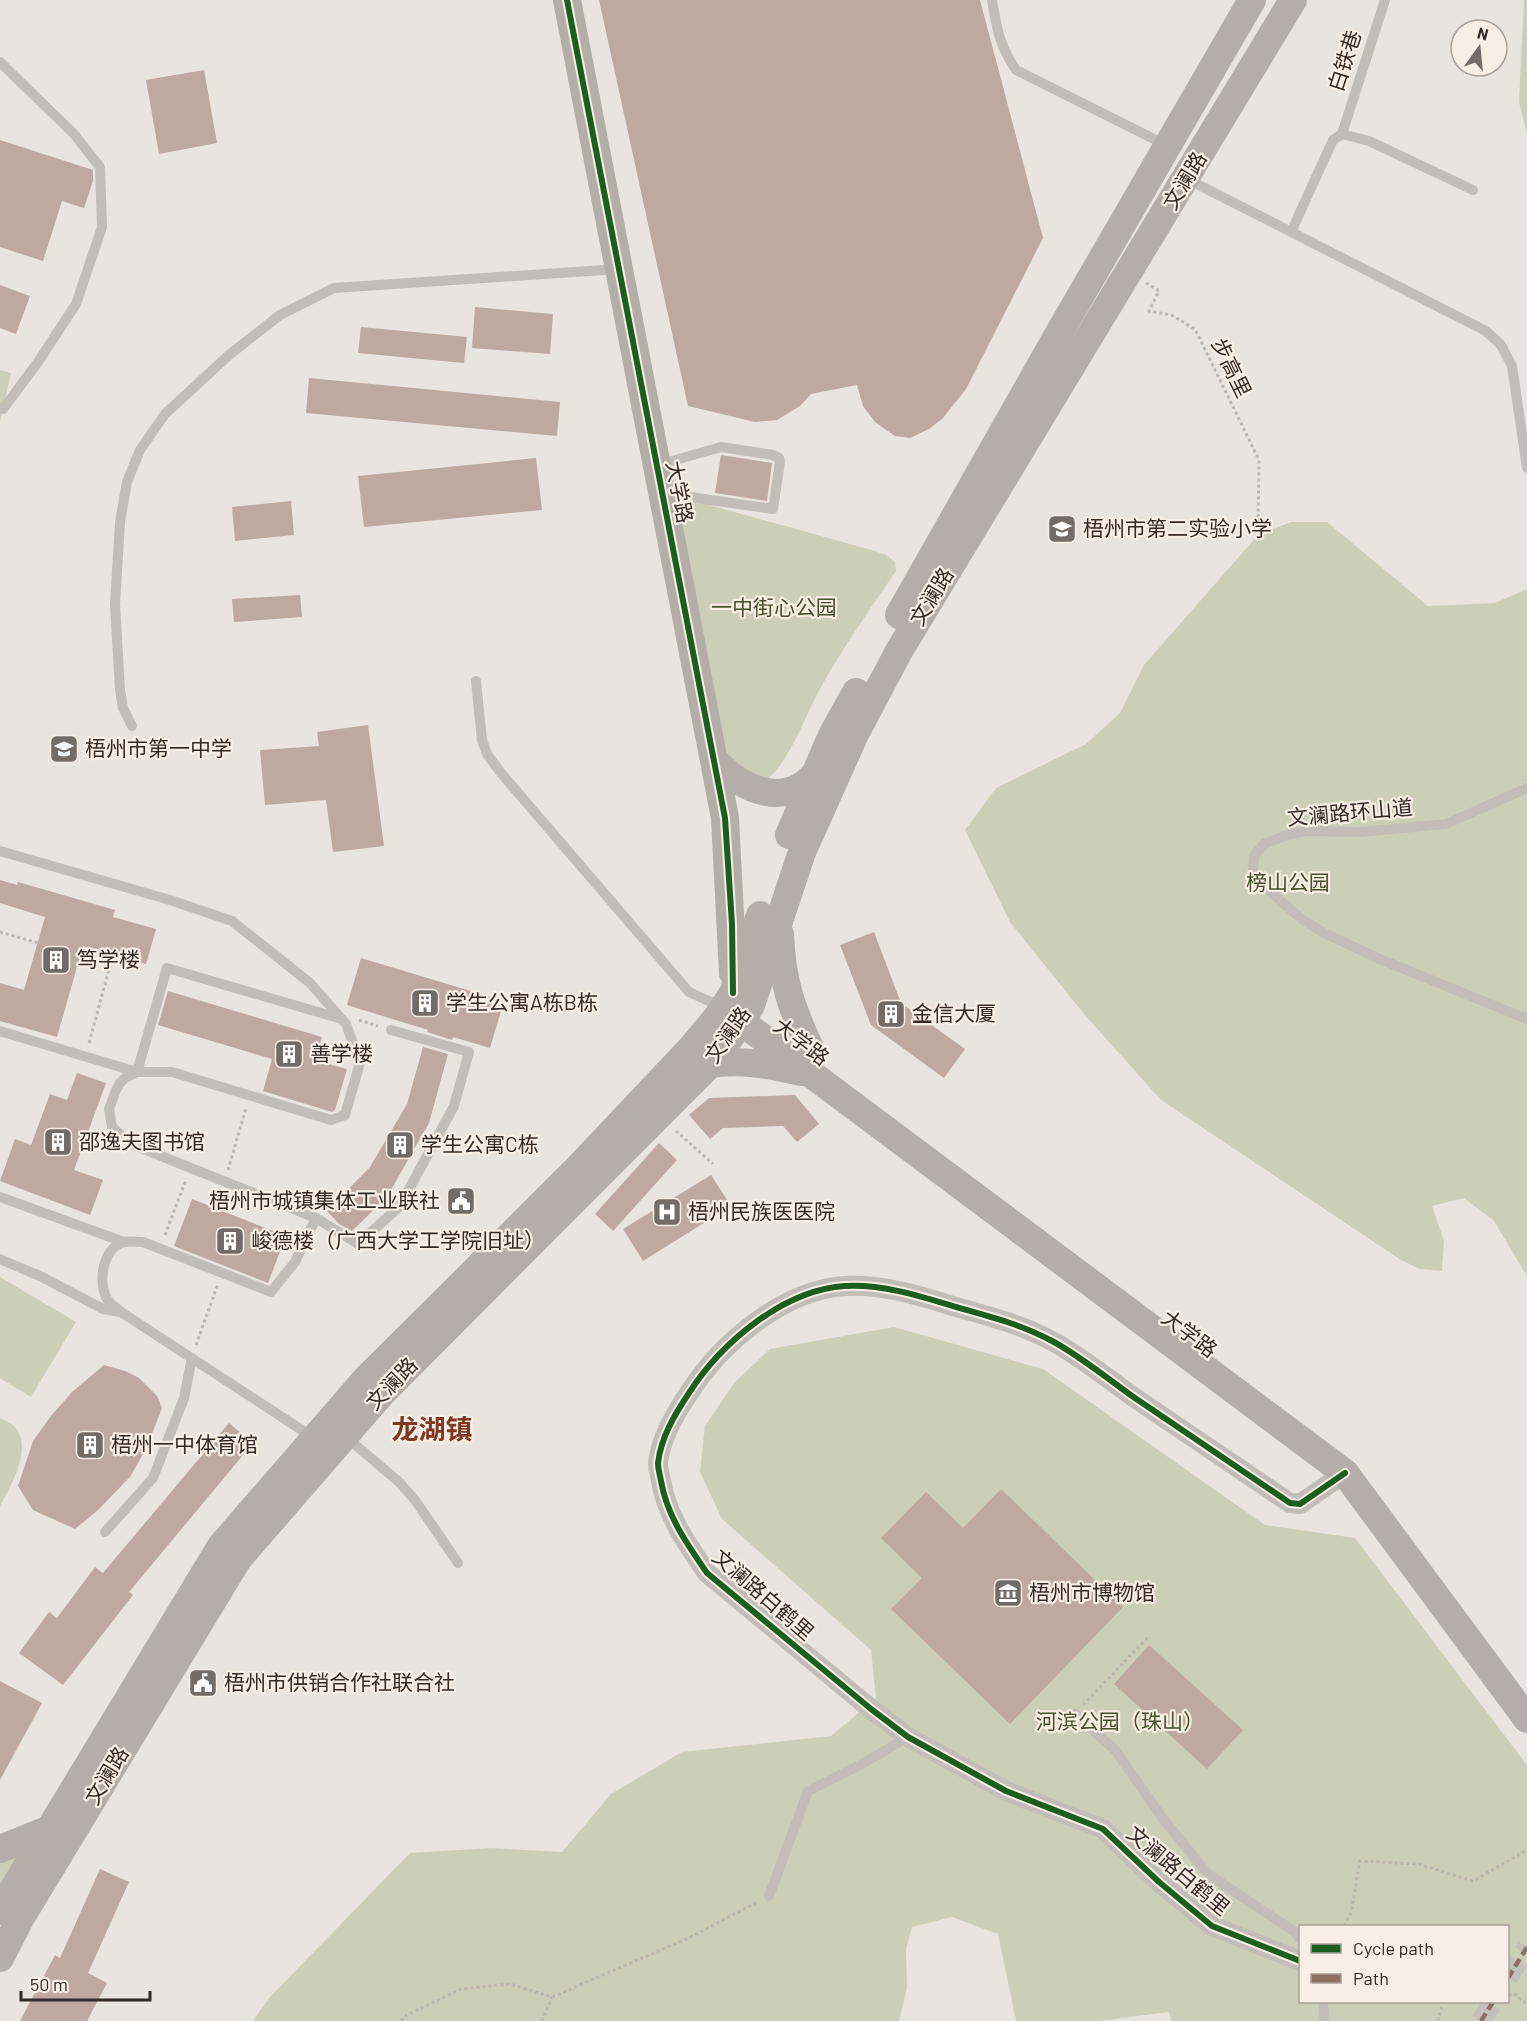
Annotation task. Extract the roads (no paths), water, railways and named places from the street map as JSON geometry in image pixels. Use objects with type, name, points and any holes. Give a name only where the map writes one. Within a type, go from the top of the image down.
[{"type":"main road","name":"大学路","points":[[567,0],[725,818],[737,1007],[1358,1460],[1527,1692]]},
{"type":"main road","name":"文澜路","points":[[5,1924],[50,1828],[220,1546],[366,1379],[574,1172],[693,1046],[737,1007],[785,844],[835,729],[1059,333],[1252,0]]},
{"type":"main road","name":"文澜路","points":[[5,1924],[238,1558],[381,1393],[710,1064],[779,918],[802,852],[845,755],[899,651],[1187,179],[1257,57],[1293,0]]},
{"type":"main road","points":[[715,761],[728,774],[742,783],[757,790],[773,793],[787,793],[806,784],[815,774]]},
{"type":"main road","points":[[710,1064],[730,1061],[811,1062],[784,980],[779,918]]},
{"type":"main road","name":"大学路","points":[[811,1062],[1345,1473],[1527,1719]]},
{"type":"main road","points":[[0,1849],[50,1828]]},
{"type":"street","name":"文澜路白鹤里","points":[[1299,1961],[1212,1926],[1159,1882],[1102,1829],[1006,1791],[908,1737],[707,1573],[673,1520],[663,1493],[658,1465],[664,1437],[678,1409],[713,1362],[760,1318],[791,1301],[819,1291],[844,1286],[873,1287],[912,1294],[1004,1320],[1054,1342],[1290,1503],[1300,1504],[1345,1473]]},
{"type":"lane","points":[[992,0],[999,39],[1016,70],[1168,147]]},
{"type":"lane","name":"白铁巷","points":[[1291,232],[1333,140],[1342,134],[1385,0]]},
{"type":"lane","points":[[0,62],[74,134],[100,167],[102,227],[76,304],[38,362],[3,409]]},
{"type":"lane","points":[[1342,134],[1369,141],[1473,190]]},
{"type":"lane","points":[[1187,179],[1486,331],[1501,345],[1512,366],[1527,468]]},
{"type":"lane","points":[[132,726],[123,708],[120,690],[115,604],[120,522],[127,482],[140,450],[165,414],[229,355],[280,315],[334,288],[620,269]]},
{"type":"lane","points":[[657,465],[721,447],[774,455],[780,462],[773,509],[690,497],[664,498]]},
{"type":"lane","points":[[476,681],[482,740],[487,754],[501,773],[689,992],[737,1007]]},
{"type":"lane","name":"文澜路环山道","points":[[1527,788],[1446,824],[1360,832],[1306,831],[1287,836],[1264,844],[1254,856],[1253,871],[1284,904],[1303,920],[1324,933],[1382,960],[1527,1019]]},
{"type":"lane","points":[[0,851],[170,900],[232,921],[310,982],[346,1024],[360,1063],[345,1115],[331,1120],[172,1072],[137,1072],[0,1031]]},
{"type":"lane","points":[[339,1016],[167,968],[137,1072],[125,1078],[116,1090],[109,1108],[112,1127],[131,1144],[315,1218],[358,1244],[400,1206],[454,1106],[469,1052],[391,1030]]},
{"type":"lane","points":[[0,1197],[124,1242],[143,1242],[271,1292],[295,1262],[315,1218]]},
{"type":"lane","points":[[124,1242],[115,1247],[104,1264],[102,1284],[108,1300],[121,1312],[314,1438]]},
{"type":"lane","points":[[0,1260],[42,1277],[103,1309],[121,1312]]},
{"type":"lane","points":[[105,1532],[153,1478],[184,1398],[192,1358]]},
{"type":"lane","points":[[345,1436],[407,1491],[458,1563]]},
{"type":"lane","name":"文澜路白鹤里","points":[[1075,1714],[1115,1750],[1164,1820],[1208,1874],[1295,1932],[1299,1938]]},
{"type":"lane","points":[[769,1896],[808,1791],[862,1764],[908,1737]]},
{"type":"lane","points":[[1323,2003],[1324,2021]]},
{"type":"tunnel","points":[[1509,1976],[1527,1947]]},
{"type":"tunnel","points":[[1481,2021],[1492,2003]]},
{"type":"place","name":"梧州市第二实验小学","points":[[1062,529]]},
{"type":"place","name":"梧州市第一中学","points":[[64,749]]},
{"type":"place","name":"笃学楼","points":[[56,960]]},
{"type":"place","name":"学生公寓A栋B栋","points":[[425,1003]]},
{"type":"place","name":"金信大厦","points":[[891,1014]]},
{"type":"place","name":"善学楼","points":[[289,1054]]},
{"type":"place","name":"邵逸夫图书馆","points":[[58,1142]]},
{"type":"place","name":"学生公寓C栋","points":[[400,1145]]},
{"type":"place","name":"梧州市城镇集体工业联社","points":[[461,1201]]},
{"type":"place","name":"梧州民族医医院","points":[[667,1212]]},
{"type":"place","name":"峻德楼（广西大学工学院旧址）","points":[[230,1241]]},
{"type":"place","name":"梧州一中体育馆","points":[[90,1445]]},
{"type":"place","name":"梧州市博物馆","points":[[1008,1593]]},
{"type":"place","name":"梧州市供销合作社联合社","points":[[203,1683]]},
{"type":"district","name":"龙湖镇","points":[[432,1430]]},
{"type":"park label","name":"一中街心公园","points":[[774,608]]},
{"type":"park label","name":"榜山公园","points":[[1288,883]]},
{"type":"park label","name":"河滨公园（珠山）","points":[[1120,1722]]}]
